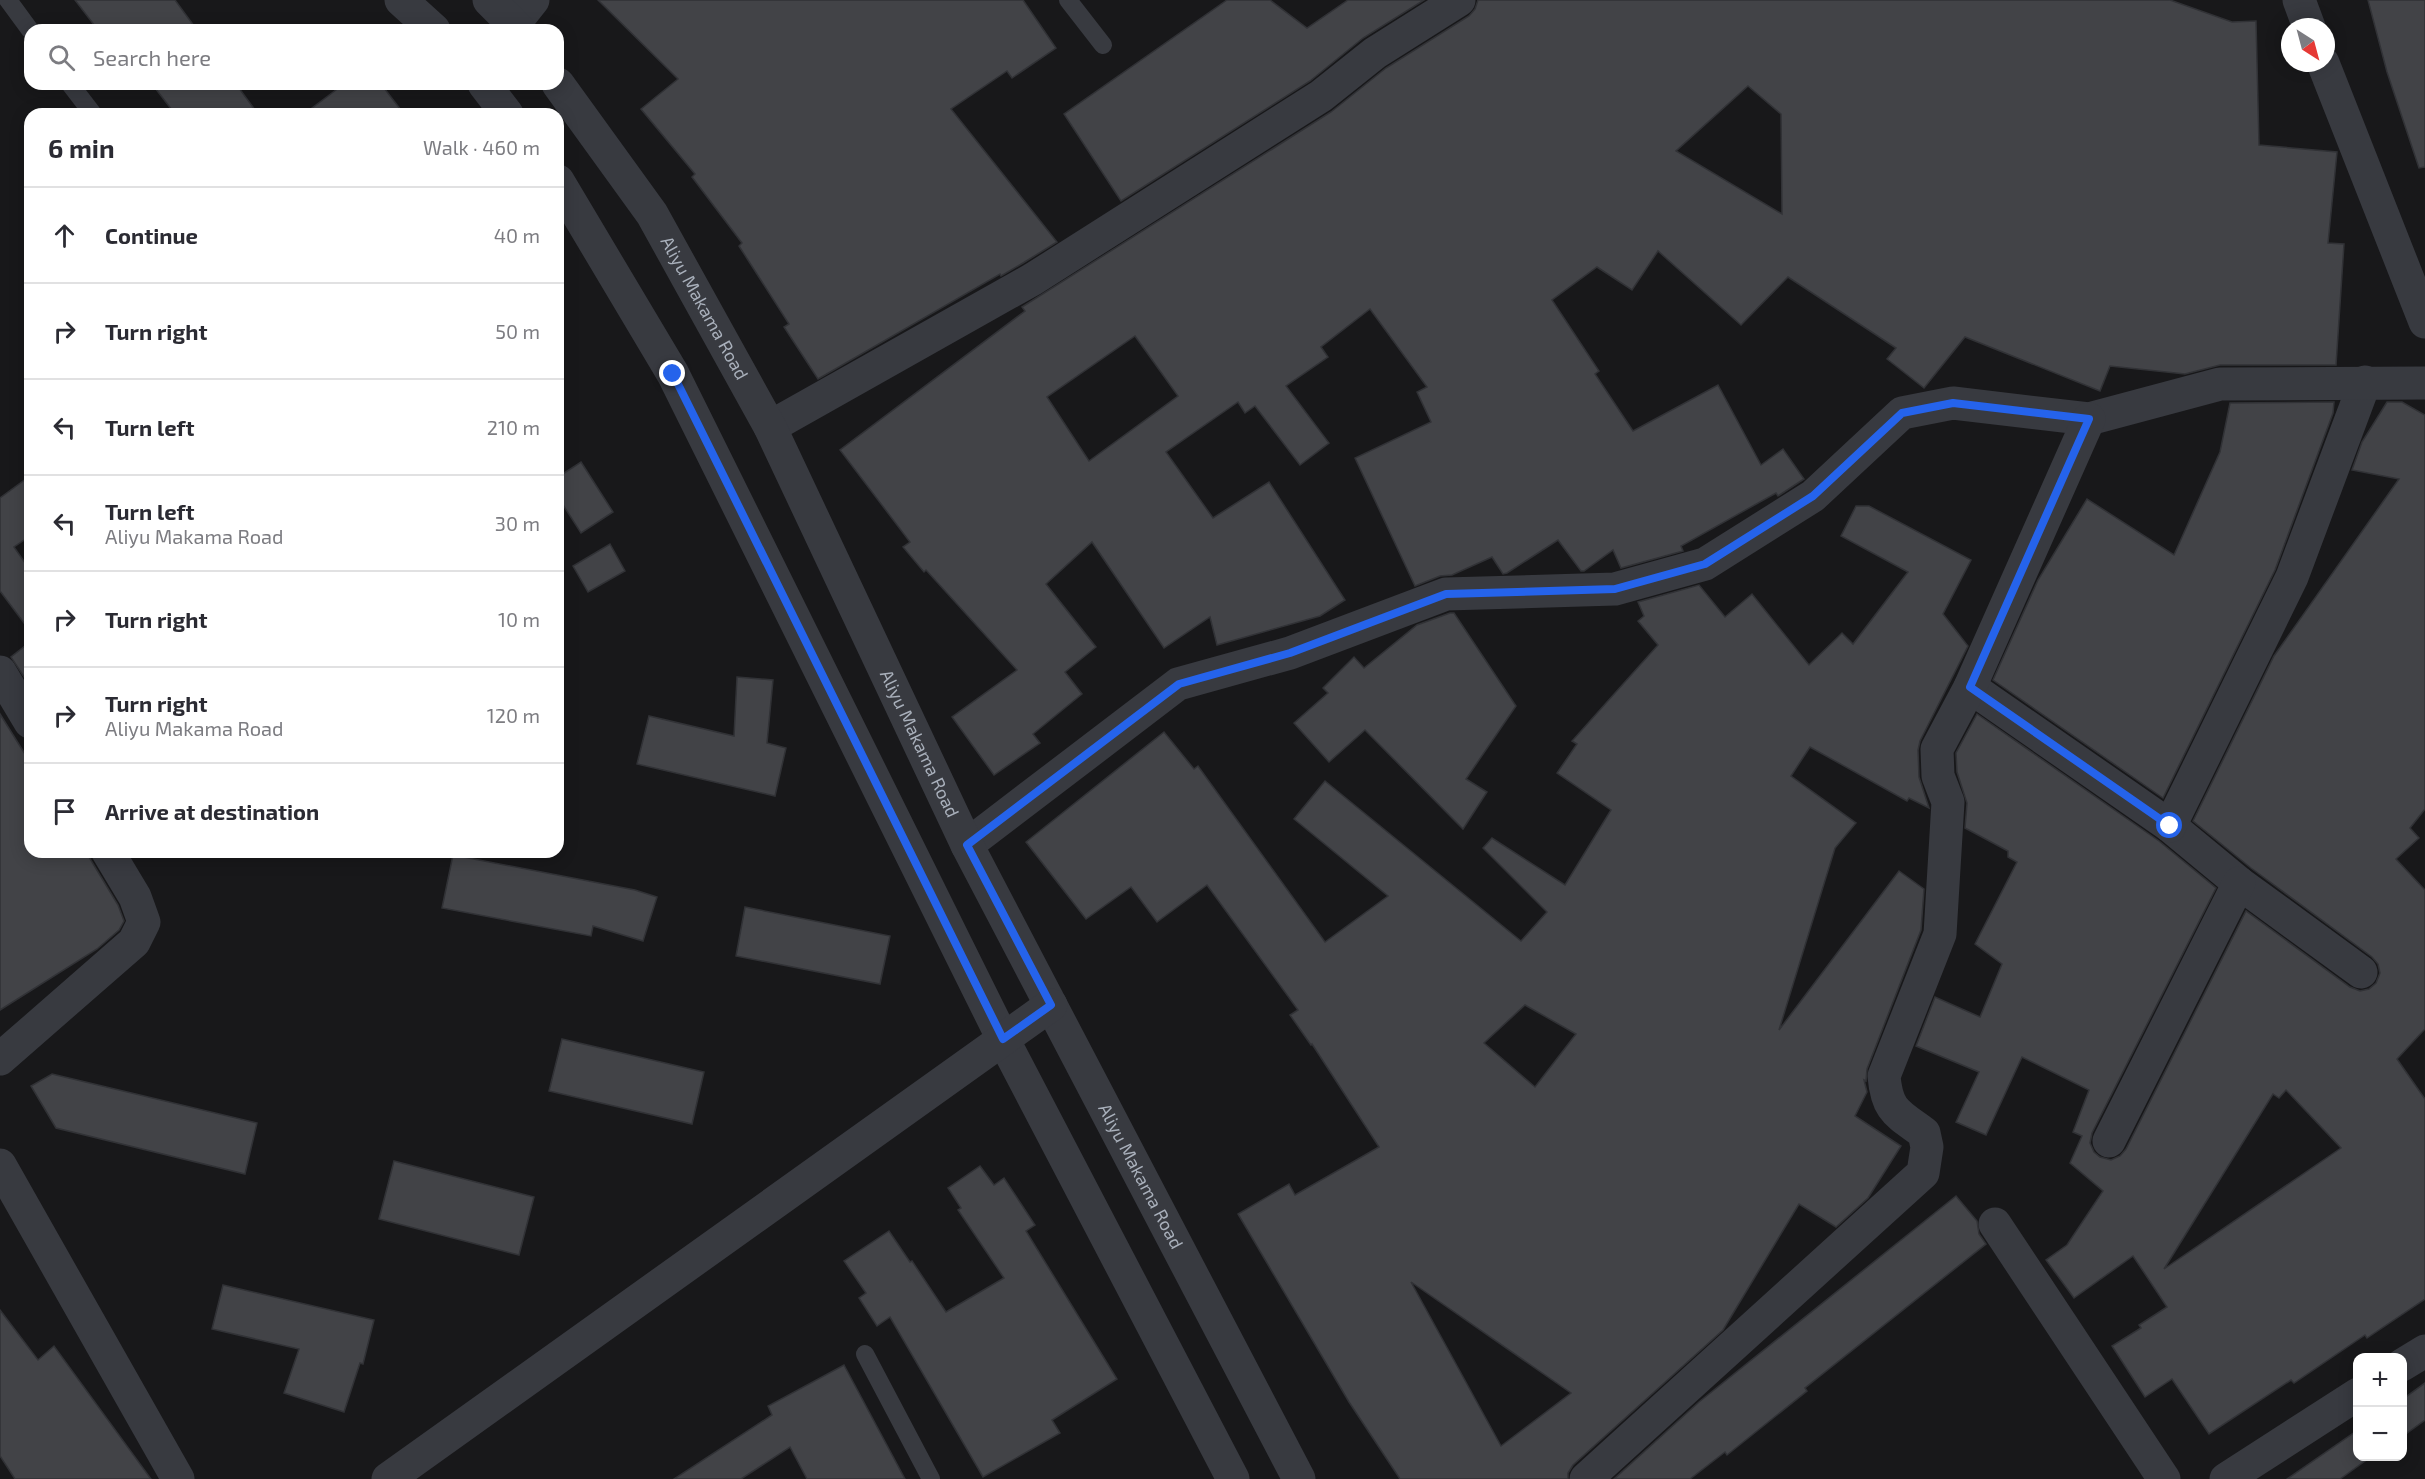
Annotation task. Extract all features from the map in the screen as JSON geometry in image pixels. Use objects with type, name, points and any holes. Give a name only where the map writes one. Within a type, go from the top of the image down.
[{"type":"street","points":[[401,0],[427,24]]},
{"type":"street","points":[[489,0],[522,18]]},
{"type":"street","points":[[770,427],[1033,279],[1321,96],[1375,53],[1459,0]]},
{"type":"street","points":[[2327,72],[2425,321]]},
{"type":"street","points":[[489,90],[502,108]]},
{"type":"street","name":"Aliyu Makama Road","points":[[562,90],[652,214],[770,427],[967,845],[1299,1479]]},
{"type":"street","points":[[564,191],[673,374],[1003,1039],[1233,1479]]},
{"type":"street","points":[[2170,826],[2292,577],[2364,382]]},
{"type":"street","points":[[967,845],[1179,684],[1290,653],[1446,594],[1615,589],[1705,564],[1813,496],[1902,413],[1953,403],[2089,419],[2220,384],[2425,383]]},
{"type":"street","points":[[1586,1479],[1923,1173],[1927,1147],[1924,1133],[1896,1112],[1886,1097],[1884,1076],[1940,934],[1948,802],[1938,776],[1937,749],[1970,687],[2089,419]]},
{"type":"street","points":[[0,672],[24,712]]},
{"type":"street","points":[[1970,687],[2170,826],[2239,883],[2361,972]]},
{"type":"street","points":[[0,1059],[134,942],[144,922],[135,897],[112,858]]},
{"type":"street","points":[[2109,1141],[2239,883]]},
{"type":"street","points":[[388,1479],[1051,1005]]},
{"type":"street","points":[[0,1165],[178,1479]]},
{"type":"street","points":[[1995,1224],[2164,1479]]},
{"type":"street","points":[[2407,1362],[2425,1351]]},
{"type":"street","points":[[2226,1479],[2353,1397]]},
{"type":"lane","points":[[8,0],[26,24]]},
{"type":"lane","points":[[1068,0],[1103,45]]},
{"type":"lane","points":[[75,90],[88,108]]},
{"type":"lane","points":[[865,1354],[931,1479]]},
{"type":"building","points":[[75,0],[175,0],[193,24],[93,24]]},
{"type":"building","points":[[598,0],[1023,0],[1056,48],[1012,78],[1007,71],[951,109],[1057,242],[818,379],[784,327],[789,324],[739,246],[742,243],[692,177],[695,174],[641,109],[678,79]]},
{"type":"building","points":[[1227,0],[1270,0],[1307,28],[1348,0],[1424,0],[1363,38],[1310,81],[1121,201],[1064,114]]},
{"type":"building","points":[[1478,0],[2170,0],[2232,22],[2256,21],[2259,145],[2337,152],[2328,243],[2344,244],[2336,365],[2220,365],[2185,374],[2110,366],[2100,391],[1965,337],[1924,388],[1887,359],[1896,348],[1788,277],[1741,325],[1658,251],[1632,290],[1597,267],[1552,300],[1599,371],[1595,374],[1633,431],[1718,385],[1761,465],[1783,449],[1804,479],[1778,496],[1776,493],[1681,546],[1683,551],[1621,568],[1613,550],[1581,571],[1558,540],[1507,573],[1503,574],[1492,557],[1452,575],[1440,576],[1415,586],[1355,458],[1431,422],[1417,392],[1427,387],[1370,309],[1321,347],[1328,357],[1286,386],[1329,443],[1300,465],[1255,406],[1245,413],[1238,402],[1166,452],[1213,518],[1269,482],[1345,600],[1320,616],[1217,645],[1210,617],[1164,648],[1092,542],[1046,584],[1096,647],[1065,672],[1082,694],[1033,734],[1040,743],[994,775],[952,717],[1017,670],[903,547],[910,542],[840,450],[1025,311],[1022,307],[1331,112],[1386,68],[1469,16]],"holes":[[[1748,86],[1781,114],[1782,214],[1676,151]],[[1135,336],[1178,396],[1089,461],[1047,397]]]},
{"type":"building","points":[[2368,0],[2425,0],[2425,167],[2419,168],[2387,72]]},
{"type":"building","points":[[157,90],[240,90],[254,108],[170,108]]},
{"type":"building","points":[[336,90],[386,90],[399,108],[312,108]]},
{"type":"building","points":[[2334,402],[2333,413],[2275,570],[2163,798],[1993,680],[2038,580],[2087,499],[2174,555],[2220,452],[2230,403]]},
{"type":"building","points":[[2387,402],[2402,402],[2425,415],[2425,809],[2410,828],[2419,838],[2396,859],[2425,890],[2425,1029],[2397,1059],[2425,1099],[2425,1299],[2367,1338],[2365,1335],[2294,1383],[2291,1380],[2209,1434],[2172,1379],[2145,1397],[2112,1346],[2141,1328],[2139,1325],[2167,1307],[2133,1256],[2074,1298],[2046,1260],[2067,1245],[2103,1191],[2070,1163],[2082,1136],[2073,1132],[2089,1090],[2022,1057],[1986,1135],[1956,1122],[1979,1072],[1916,1046],[1935,997],[1980,1017],[2002,964],[1975,944],[2017,862],[2008,857],[2008,851],[1965,828],[1967,803],[1957,772],[1956,753],[1977,714],[2159,841],[2216,888],[2092,1133],[2090,1143],[2094,1152],[2100,1157],[2111,1160],[2120,1156],[2126,1149],[2246,911],[2350,987],[2360,991],[2369,989],[2376,983],[2380,973],[2378,964],[2372,957],[2251,868],[2193,821],[2274,656],[2399,479],[2352,470],[2362,442]],"holes":[[[2286,1090],[2341,1148],[2164,1269],[2273,1094],[2279,1098]]]},
{"type":"building","points":[[581,462],[613,512],[581,533],[564,506],[564,473]]},
{"type":"building","points":[[24,480],[24,540],[14,547],[24,561],[24,623],[0,591],[0,498]]},
{"type":"building","points":[[1856,506],[1869,506],[1971,560],[1943,614],[1968,646],[1920,741],[1918,750],[1919,777],[1929,808],[1909,798],[1907,801],[1810,747],[1791,776],[1856,823],[1835,848],[1779,1030],[1899,871],[1924,889],[1921,930],[1867,1069],[1866,1081],[1864,1080],[1867,1092],[1855,1116],[1901,1146],[1868,1198],[1836,1227],[1799,1204],[1723,1330],[1573,1465],[1568,1473],[1568,1479],[1400,1479],[1349,1402],[1238,1214],[1289,1184],[1295,1195],[1379,1147],[1312,1044],[1290,1015],[1298,1010],[1207,885],[1157,922],[1131,887],[1086,919],[1026,842],[1164,732],[1194,769],[1198,766],[1325,942],[1388,896],[1294,819],[1325,781],[1521,941],[1547,912],[1483,848],[1492,838],[1565,885],[1611,810],[1557,773],[1577,744],[1572,741],[1658,645],[1638,621],[1644,616],[1638,602],[1699,585],[1725,617],[1752,594],[1809,665],[1842,633],[1853,644],[1908,572],[1841,536]],"holes":[[[1525,1005],[1576,1034],[1535,1087],[1484,1043]],[[1411,1282],[1571,1393],[1501,1446]]]},
{"type":"building","points":[[610,544],[625,571],[588,592],[573,566]]},
{"type":"building","points":[[1454,613],[1516,706],[1466,779],[1487,792],[1463,829],[1365,730],[1329,762],[1294,723],[1328,693],[1323,688],[1354,657],[1364,668],[1417,625]]},
{"type":"building","points":[[24,647],[24,677],[11,657]]},
{"type":"building","points":[[737,677],[773,680],[767,743],[786,748],[775,796],[637,764],[649,716],[734,736]]},
{"type":"building","points":[[0,714],[24,752],[24,858],[90,858],[118,905],[124,921],[119,930],[97,949],[0,1010]]},
{"type":"building","points":[[452,858],[469,858],[635,890],[657,897],[643,941],[593,926],[591,936],[442,908]]},
{"type":"building","points":[[745,907],[890,936],[880,984],[736,956]]},
{"type":"building","points":[[562,1039],[704,1072],[692,1124],[549,1091]]},
{"type":"building","points":[[52,1074],[257,1123],[245,1174],[56,1128],[31,1086]]},
{"type":"building","points":[[394,1161],[534,1197],[519,1255],[379,1219]]},
{"type":"building","points":[[980,1166],[994,1185],[1004,1178],[1035,1225],[1026,1231],[1117,1379],[1052,1420],[1060,1433],[983,1477],[890,1317],[877,1326],[859,1298],[866,1293],[844,1261],[889,1231],[946,1312],[1004,1278],[958,1210],[961,1208],[948,1188]]},
{"type":"building","points":[[1956,1196],[1977,1221],[1979,1234],[1986,1244],[1805,1388],[1807,1391],[1727,1455],[1725,1452],[1690,1479],[1614,1479],[1699,1402]]},
{"type":"building","points":[[223,1285],[374,1320],[363,1364],[360,1363],[344,1412],[284,1393],[299,1349],[212,1329]]},
{"type":"building","points":[[0,1310],[38,1360],[54,1346],[151,1479],[15,1479],[0,1456]]},
{"type":"building","points":[[844,1365],[905,1479],[807,1479],[790,1447],[741,1479],[674,1479],[772,1415],[768,1406]]},
{"type":"building","points":[[2425,1383],[2425,1420],[2407,1433],[2407,1407],[2407,1396]]},
{"type":"building","points":[[2353,1433],[2353,1461],[2365,1461],[2340,1479],[2287,1479]]},
{"type":"route","points":[[673,374],[1003,1039],[1051,1005],[967,845],[1179,684],[1290,653],[1446,594],[1615,589],[1705,564],[1813,496],[1902,413],[1953,403],[2089,419],[1970,687],[2170,826]]}]
